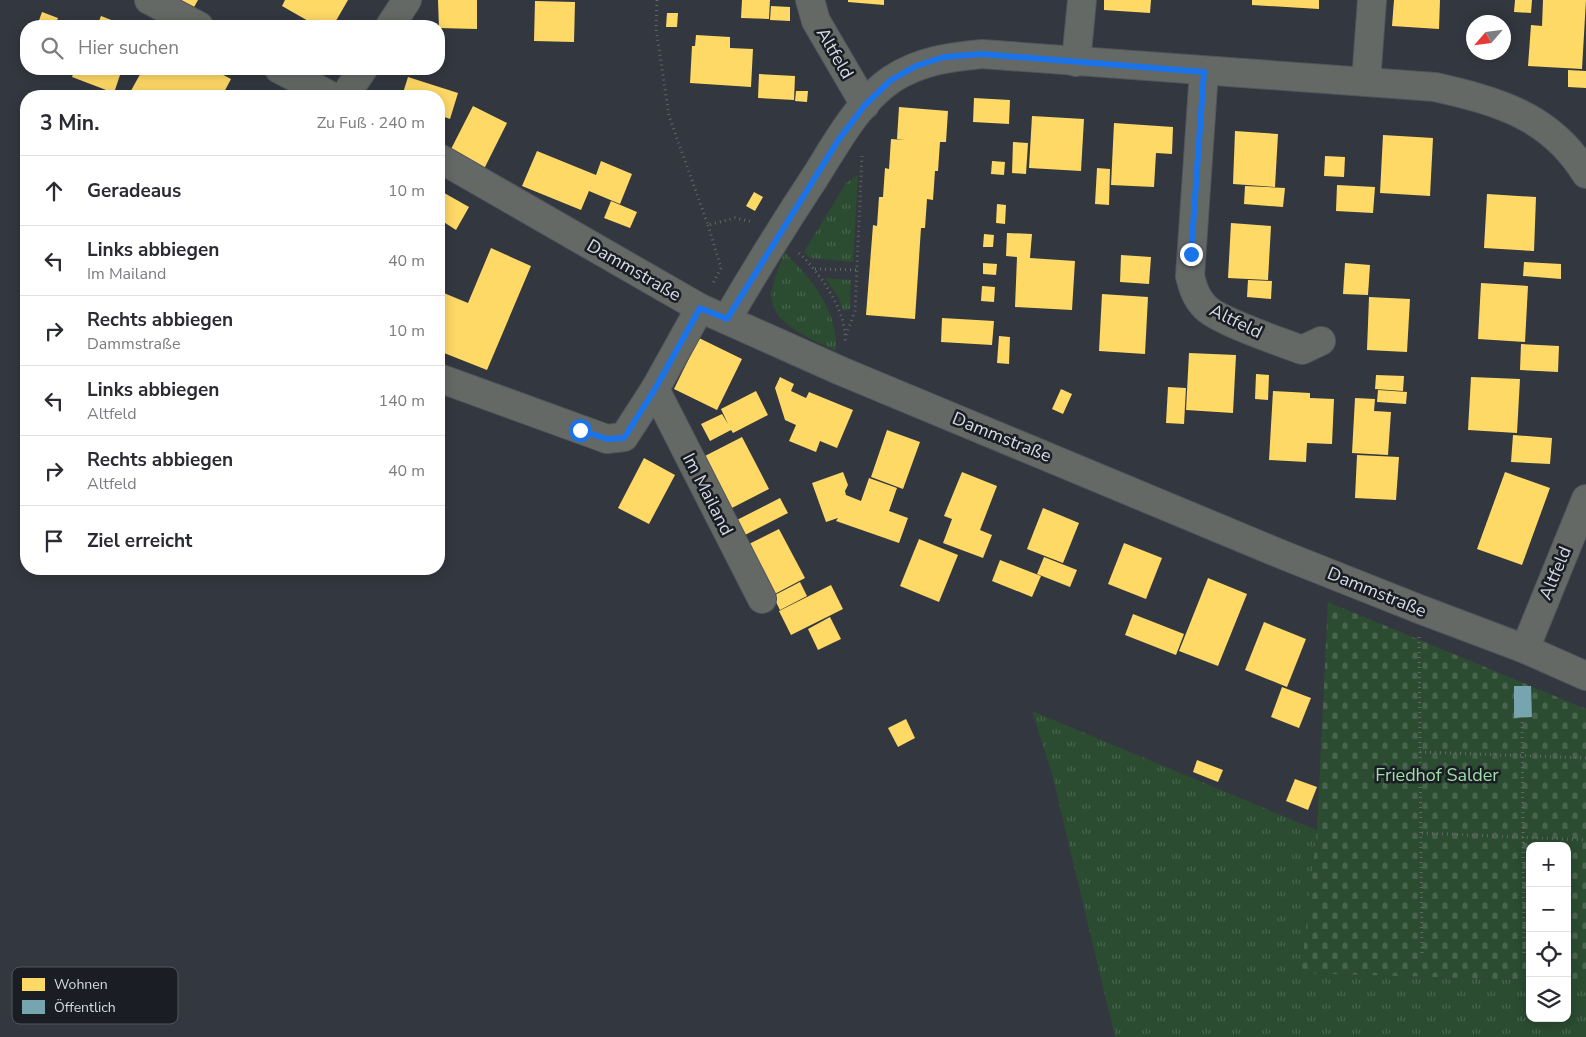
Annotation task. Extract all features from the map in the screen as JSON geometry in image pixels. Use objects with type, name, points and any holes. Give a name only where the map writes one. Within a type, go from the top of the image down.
[{"type":"street","points":[[149,0],[187,20]]},
{"type":"street","points":[[394,20],[407,0]]},
{"type":"street","name":"Altfeld","points":[[810,0],[816,21],[865,105]]},
{"type":"street","points":[[1076,62],[1082,0]]},
{"type":"street","points":[[1366,82],[1372,0]]},
{"type":"street","points":[[727,319],[778,234],[839,139],[865,105],[891,80],[916,66],[944,57],[982,54],[1204,72],[1435,87],[1478,96],[1514,109],[1544,126],[1583,161]]},
{"type":"street","name":"Altfeld","points":[[1204,72],[1190,276],[1195,295],[1206,309],[1302,350],[1321,340]]},
{"type":"street","points":[[293,75],[327,90]]},
{"type":"street","points":[[343,90],[357,75]]},
{"type":"street","name":"Dammstraße","points":[[445,161],[700,308],[841,371],[1418,609],[1525,648],[1586,676]]},
{"type":"street","points":[[445,380],[607,439],[624,438],[655,389],[700,308]]},
{"type":"street","name":"Im Mailand","points":[[655,389],[762,599]]},
{"type":"street","name":"Altfeld","points":[[1525,648],[1586,498]]},
{"type":"path","points":[[658,0],[656,28],[669,116],[708,225],[721,268],[700,308]]},
{"type":"path","points":[[841,371],[846,335],[855,311],[862,154]]},
{"type":"path","points":[[708,225],[735,218],[751,220],[778,234],[815,269],[835,300],[846,335]]},
{"type":"path","points":[[815,269],[857,270]]},
{"type":"path","points":[[1418,609],[1422,954]]},
{"type":"path","points":[[1522,717],[1524,955]]},
{"type":"path","points":[[1420,752],[1586,758]]},
{"type":"path","points":[[1422,833],[1586,840]]},
{"type":"green space","points":[[858,175],[853,262],[810,258],[804,252],[846,183]]},
{"type":"green space","points":[[784,252],[804,272],[828,309],[836,336],[836,351],[793,329],[776,312],[772,302],[772,290]]},
{"type":"green space","points":[[825,278],[851,280],[850,310],[843,311],[839,298]]},
{"type":"green space","name":"Friedhof Salder","points":[[1328,602],[1586,709],[1586,981],[1571,981],[1571,842],[1526,842],[1526,980],[1301,973],[1317,830]]},
{"type":"green space","points":[[1032,711],[1317,830],[1302,973],[1526,980],[1526,1022],[1571,1022],[1571,981],[1586,981],[1586,1037],[1115,1037],[1052,774]]},
{"type":"building: Wohnen","points":[[177,0],[198,0],[193,9]]},
{"type":"building: Wohnen","points":[[285,0],[348,0],[336,20],[306,20],[282,6]]},
{"type":"building: Wohnen","points":[[438,0],[477,0],[477,29],[445,28],[445,20],[439,20]]},
{"type":"building: Wohnen","points":[[742,0],[770,0],[769,19],[741,18]]},
{"type":"building: Wohnen","points":[[848,0],[884,0],[884,5],[848,2]]},
{"type":"building: Wohnen","points":[[1104,0],[1151,0],[1150,13],[1104,10]]},
{"type":"building: Wohnen","points":[[1252,0],[1319,0],[1319,9],[1252,5]]},
{"type":"building: Wohnen","points":[[1394,0],[1440,0],[1439,29],[1392,26]]},
{"type":"building: Wohnen","points":[[1515,0],[1532,0],[1531,13],[1514,12]]},
{"type":"building: Wohnen","points":[[1543,0],[1586,0],[1582,69],[1528,66],[1531,25],[1542,26]]},
{"type":"building: Wohnen","points":[[535,1],[575,2],[574,42],[534,41]]},
{"type":"building: Wohnen","points":[[771,6],[790,7],[790,21],[770,20]]},
{"type":"building: Wohnen","points":[[42,12],[58,18],[57,20],[39,20]]},
{"type":"building: Wohnen","points":[[667,13],[678,13],[677,27],[666,27]]},
{"type":"building: Wohnen","points":[[101,16],[111,20],[99,20]]},
{"type":"building: Wohnen","points":[[696,35],[730,37],[730,48],[753,49],[751,87],[690,83],[692,46],[695,46]]},
{"type":"building: Wohnen","points":[[1568,70],[1586,71],[1586,88],[1568,87]]},
{"type":"building: Wohnen","points":[[759,74],[795,76],[794,100],[758,98]]},
{"type":"building: Wohnen","points":[[73,75],[120,75],[115,90],[106,90],[72,77]]},
{"type":"building: Wohnen","points":[[140,75],[223,75],[231,79],[225,90],[131,90]]},
{"type":"building: Wohnen","points":[[408,77],[458,93],[450,119],[445,117],[445,90],[404,90]]},
{"type":"building: Wohnen","points":[[796,91],[808,91],[807,102],[795,101]]},
{"type":"building: Wohnen","points":[[974,98],[1010,100],[1009,124],[973,122]]},
{"type":"building: Wohnen","points":[[473,106],[507,123],[483,171],[449,153]]},
{"type":"building: Wohnen","points":[[899,107],[948,111],[946,142],[940,142],[933,200],[927,199],[925,228],[921,228],[915,319],[866,315],[873,225],[877,226],[879,197],[883,197],[885,168],[889,169],[891,139],[905,140],[897,139]]},
{"type":"building: Wohnen","points":[[1032,116],[1084,119],[1081,171],[1029,168]]},
{"type":"building: Wohnen","points":[[1114,123],[1173,127],[1172,154],[1156,153],[1154,187],[1111,185]]},
{"type":"building: Wohnen","points":[[1235,131],[1278,134],[1275,187],[1233,184]]},
{"type":"building: Wohnen","points":[[1383,135],[1433,138],[1430,196],[1380,193]]},
{"type":"building: Wohnen","points":[[1013,142],[1028,143],[1026,174],[1012,173]]},
{"type":"building: Wohnen","points":[[537,151],[596,175],[601,161],[632,174],[620,204],[589,191],[581,210],[522,186]]},
{"type":"building: Wohnen","points":[[1325,156],[1345,157],[1344,177],[1324,176]]},
{"type":"building: Wohnen","points":[[992,161],[1005,162],[1004,175],[991,174]]},
{"type":"building: Wohnen","points":[[1097,168],[1110,169],[1109,205],[1095,204]]},
{"type":"building: Wohnen","points":[[1337,185],[1375,187],[1373,213],[1336,211]]},
{"type":"building: Wohnen","points":[[1245,186],[1285,188],[1283,207],[1244,204]]},
{"type":"building: Wohnen","points":[[754,192],[763,197],[755,211],[746,206]]},
{"type":"building: Wohnen","points":[[445,193],[469,207],[456,230],[445,223]]},
{"type":"building: Wohnen","points":[[1487,194],[1536,197],[1534,251],[1484,248]]},
{"type":"building: Wohnen","points":[[611,201],[637,212],[630,228],[604,218]]},
{"type":"building: Wohnen","points":[[997,204],[1006,205],[1005,224],[996,223]]},
{"type":"building: Wohnen","points":[[1231,223],[1271,226],[1268,280],[1228,278]]},
{"type":"building: Wohnen","points":[[1007,233],[1032,234],[1030,258],[1075,261],[1072,310],[1015,307],[1017,257],[1006,256]]},
{"type":"building: Wohnen","points":[[984,234],[994,235],[993,247],[983,247]]},
{"type":"building: Wohnen","points":[[491,248],[531,266],[487,370],[445,353],[445,293],[468,303]]},
{"type":"building: Wohnen","points":[[1121,255],[1151,257],[1149,284],[1120,282]]},
{"type":"building: Wohnen","points":[[1524,262],[1561,264],[1561,279],[1523,276]]},
{"type":"building: Wohnen","points":[[983,263],[997,264],[996,275],[983,274]]},
{"type":"building: Wohnen","points":[[1345,263],[1370,265],[1368,295],[1343,294]]},
{"type":"building: Wohnen","points":[[1248,280],[1272,281],[1271,299],[1247,297]]},
{"type":"building: Wohnen","points":[[1481,283],[1528,286],[1525,342],[1478,339]]},
{"type":"building: Wohnen","points":[[982,286],[995,287],[994,302],[981,301]]},
{"type":"building: Wohnen","points":[[1102,294],[1148,297],[1145,354],[1099,351]]},
{"type":"building: Wohnen","points":[[1369,297],[1410,299],[1407,352],[1367,350]]},
{"type":"building: Wohnen","points":[[942,318],[994,321],[992,345],[941,342]]},
{"type":"building: Wohnen","points":[[999,336],[1010,337],[1009,364],[997,363]]},
{"type":"building: Wohnen","points":[[699,338],[742,359],[717,410],[674,389]]},
{"type":"building: Wohnen","points":[[1521,344],[1559,346],[1558,372],[1520,370]]},
{"type":"building: Wohnen","points":[[1189,353],[1236,355],[1233,413],[1186,410]]},
{"type":"building: Wohnen","points":[[1256,374],[1269,375],[1268,400],[1255,399]]},
{"type":"building: Wohnen","points":[[1376,375],[1404,376],[1403,391],[1375,389]]},
{"type":"building: Wohnen","points":[[780,377],[794,384],[791,391],[806,398],[809,392],[853,410],[837,448],[820,441],[816,452],[789,441],[796,425],[785,420],[775,388]]},
{"type":"building: Wohnen","points":[[1471,377],[1520,379],[1517,433],[1468,430]]},
{"type":"building: Wohnen","points":[[1168,387],[1186,388],[1184,424],[1166,423]]},
{"type":"building: Wohnen","points":[[1061,389],[1072,394],[1063,414],[1052,409]]},
{"type":"building: Wohnen","points":[[1378,390],[1407,392],[1406,404],[1377,402]]},
{"type":"building: Wohnen","points":[[756,391],[768,415],[733,433],[731,430],[710,441],[701,424],[722,414],[728,424],[721,409]]},
{"type":"building: Wohnen","points":[[1273,391],[1310,393],[1310,398],[1334,399],[1332,444],[1307,443],[1306,462],[1269,460]]},
{"type":"building: Wohnen","points":[[1355,398],[1375,399],[1374,411],[1391,412],[1388,455],[1352,453]]},
{"type":"building: Wohnen","points":[[887,430],[920,442],[903,489],[871,477]]},
{"type":"building: Wohnen","points":[[1513,435],[1552,438],[1550,464],[1511,462]]},
{"type":"building: Wohnen","points":[[742,437],[769,489],[728,510],[701,458]]},
{"type":"building: Wohnen","points":[[1357,455],[1399,457],[1396,500],[1355,498]]},
{"type":"building: Wohnen","points":[[644,458],[675,475],[649,524],[618,508]]},
{"type":"building: Wohnen","points":[[843,472],[848,485],[845,491],[846,495],[861,501],[869,478],[897,488],[889,511],[908,518],[899,543],[836,521],[838,518],[826,522],[812,483]]},
{"type":"building: Wohnen","points":[[962,472],[997,486],[980,530],[992,535],[983,558],[943,543],[952,519],[944,516]]},
{"type":"building: Wohnen","points":[[1505,472],[1550,488],[1522,565],[1477,549]]},
{"type":"building: Wohnen","points":[[780,498],[788,513],[743,536],[735,521]]},
{"type":"building: Wohnen","points":[[1043,508],[1079,523],[1063,563],[1027,549]]},
{"type":"building: Wohnen","points":[[779,529],[805,578],[771,596],[745,546]]},
{"type":"building: Wohnen","points":[[919,539],[958,555],[939,602],[900,586]]},
{"type":"building: Wohnen","points":[[1124,543],[1162,558],[1146,599],[1108,584]]},
{"type":"building: Wohnen","points":[[1044,557],[1077,570],[1070,587],[1037,574]]},
{"type":"building: Wohnen","points":[[1000,560],[1041,576],[1032,597],[992,581]]},
{"type":"building: Wohnen","points":[[1208,578],[1247,594],[1218,666],[1179,651]]},
{"type":"building: Wohnen","points":[[800,582],[807,596],[780,610],[773,596]]},
{"type":"building: Wohnen","points":[[831,585],[843,609],[791,635],[779,611]]},
{"type":"building: Wohnen","points":[[1133,614],[1184,634],[1176,655],[1125,635]]},
{"type":"building: Wohnen","points":[[830,617],[841,639],[818,650],[808,629]]},
{"type":"building: Wohnen","points":[[1264,622],[1306,639],[1287,687],[1245,670]]},
{"type":"building: Wohnen","points":[[1282,687],[1311,698],[1299,728],[1271,717]]},
{"type":"building: Wohnen","points":[[906,719],[915,738],[898,747],[888,728]]},
{"type":"building: Wohnen","points":[[1197,760],[1223,770],[1218,782],[1193,772]]},
{"type":"building: Wohnen","points":[[1295,779],[1317,787],[1308,810],[1286,801]]},
{"type":"building: Öffentlich","points":[[1514,686],[1531,686],[1532,717],[1514,718]]},
{"type":"route","points":[[580,430],[607,439],[624,438],[655,389],[700,308],[727,319],[778,234],[839,139],[865,105],[891,80],[916,66],[944,57],[982,54],[1204,72],[1191,254]]}]
